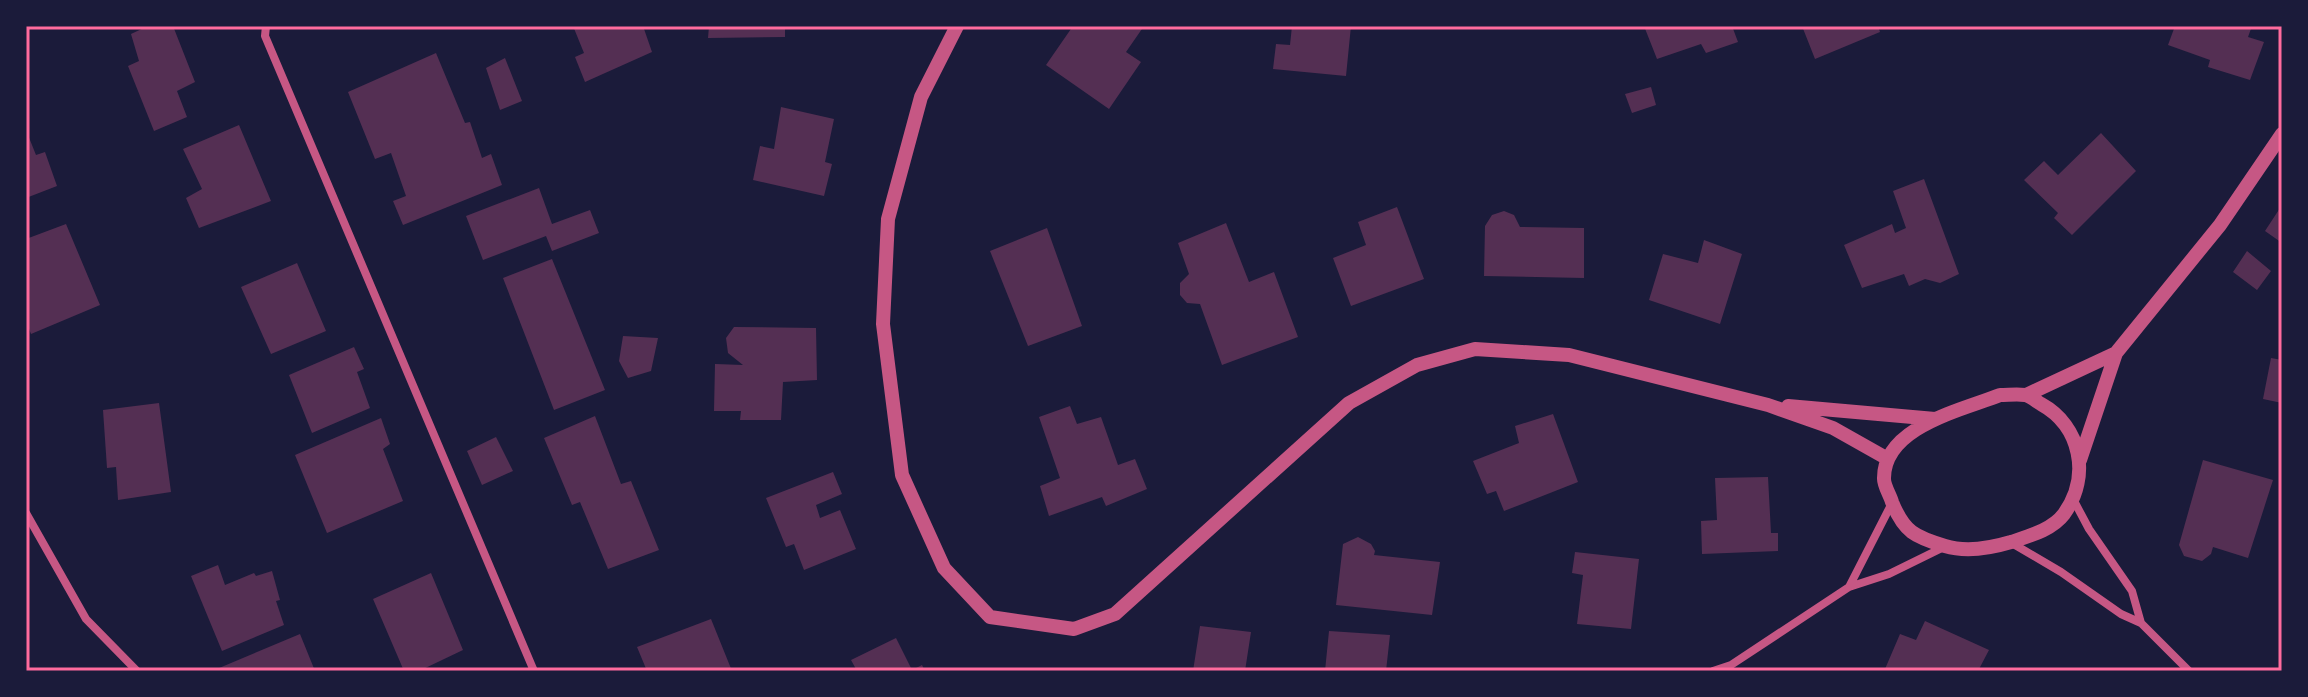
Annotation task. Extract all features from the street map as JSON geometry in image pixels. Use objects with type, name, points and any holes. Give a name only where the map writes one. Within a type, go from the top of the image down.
[{"type":"street","points":[[266,26],[265,36],[534,671]]},
{"type":"street","points":[[957,26],[921,97],[888,219],[883,324],[902,475],[944,568],[990,617],[1074,629],[1115,614],[1349,403],[1417,365],[1475,349],[1569,355],[1768,405],[1833,428],[1888,459]]},
{"type":"street","points":[[2116,353],[2026,395],[2000,395],[1938,419],[1901,439],[1888,459],[1884,481],[1900,521],[1919,539],[1956,549],[1996,546],[2042,532],[2063,515],[2076,488],[2080,460],[2116,353],[2220,225],[2282,134]]},
{"type":"street","points":[[2026,395],[2055,412],[2072,433],[2080,460]]},
{"type":"street","points":[[1768,405],[1938,419]]},
{"type":"street","points":[[2072,497],[2089,529],[2132,591],[2141,623]]},
{"type":"street","points":[[1849,587],[1893,502]]},
{"type":"street","points":[[26,513],[86,619],[137,671]]},
{"type":"street","points":[[2010,542],[2061,572],[2121,614],[2141,623],[2189,671]]},
{"type":"street","points":[[1713,671],[1731,665],[1849,587],[1889,574],[1946,546]]},
{"type":"building","points":[[148,26],[173,26],[195,82],[177,91],[187,117],[154,131],[128,66],[139,61],[131,34]]},
{"type":"building","points":[[573,26],[643,26],[652,52],[585,82],[575,57],[584,53]]},
{"type":"building","points":[[709,26],[785,26],[785,37],[708,38]]},
{"type":"building","points":[[1073,26],[1144,26],[1126,52],[1141,62],[1109,109],[1046,65]]},
{"type":"building","points":[[1292,26],[1351,26],[1346,76],[1273,69],[1276,44],[1290,45]]},
{"type":"building","points":[[1644,26],[1732,26],[1738,42],[1706,53],[1701,44],[1657,59]]},
{"type":"building","points":[[1802,26],[1878,26],[1880,32],[1815,59]]},
{"type":"building","points":[[2175,26],[2252,26],[2248,37],[2264,42],[2250,80],[2208,67],[2210,60],[2168,45]]},
{"type":"building","points":[[436,53],[465,123],[470,122],[482,158],[491,154],[502,185],[403,225],[393,201],[406,196],[391,153],[375,159],[348,92]]},
{"type":"building","points":[[505,58],[522,101],[500,110],[486,68]]},
{"type":"building","points":[[1651,87],[1656,105],[1632,113],[1625,94]]},
{"type":"building","points":[[781,107],[834,119],[825,162],[832,164],[824,196],[753,180],[760,146],[774,149]]},
{"type":"building","points":[[239,125],[271,201],[199,228],[186,198],[202,189],[183,149]]},
{"type":"building","points":[[26,130],[36,155],[45,152],[57,186],[26,198]]},
{"type":"building","points":[[2101,133],[2136,171],[2072,235],[2054,218],[2058,213],[2024,180],[2044,161],[2058,175]]},
{"type":"building","points":[[1924,179],[1959,274],[1940,283],[1925,279],[1909,286],[1904,274],[1862,288],[1844,245],[1892,224],[1895,233],[1906,228],[1893,191]]},
{"type":"building","points":[[539,188],[552,224],[590,210],[599,233],[552,251],[546,236],[483,260],[466,216]]},
{"type":"building","points":[[2282,205],[2282,243],[2265,231]]},
{"type":"building","points":[[1397,207],[1424,279],[1351,306],[1333,258],[1366,245],[1358,222]]},
{"type":"building","points":[[1504,211],[1514,215],[1520,227],[1584,228],[1584,278],[1484,276],[1485,226],[1492,215]]},
{"type":"building","points":[[1226,223],[1249,282],[1274,272],[1298,337],[1222,365],[1200,304],[1187,303],[1180,295],[1180,283],[1189,274],[1178,243]]},
{"type":"building","points":[[66,224],[100,305],[31,334],[26,321],[26,239]]},
{"type":"building","points":[[1047,228],[1082,326],[1028,346],[990,251]]},
{"type":"building","points":[[1704,240],[1742,254],[1720,324],[1649,300],[1663,254],[1698,263]]},
{"type":"building","points":[[2247,251],[2271,271],[2257,290],[2233,272]]},
{"type":"building","points":[[552,259],[605,390],[554,410],[503,278]]},
{"type":"building","points":[[297,263],[326,331],[271,354],[241,287]]},
{"type":"building","points":[[734,327],[816,328],[817,380],[783,382],[781,420],[740,420],[741,411],[714,411],[715,364],[743,365],[728,353],[726,338]]},
{"type":"building","points":[[623,336],[658,338],[651,371],[628,378],[619,361]]},
{"type":"building","points":[[354,347],[364,369],[357,372],[370,408],[312,433],[289,375]]},
{"type":"building","points":[[2271,358],[2282,360],[2282,403],[2263,399]]},
{"type":"building","points":[[159,403],[171,492],[118,500],[116,467],[107,468],[103,410]]},
{"type":"building","points":[[1070,406],[1077,424],[1101,417],[1118,465],[1135,459],[1147,489],[1106,506],[1102,497],[1049,516],[1040,486],[1060,478],[1039,417]]},
{"type":"building","points":[[1553,414],[1578,482],[1504,511],[1496,491],[1487,494],[1473,461],[1519,443],[1515,426]]},
{"type":"building","points":[[595,416],[621,484],[631,481],[659,550],[608,569],[580,502],[572,505],[544,438]]},
{"type":"building","points":[[381,418],[390,444],[383,449],[403,501],[327,533],[295,455]]},
{"type":"building","points":[[496,437],[513,471],[482,485],[467,451]]},
{"type":"building","points":[[2203,460],[2273,480],[2248,558],[2213,547],[2211,554],[2202,561],[2184,556],[2179,545]]},
{"type":"building","points":[[833,472],[842,494],[816,505],[820,518],[840,510],[856,549],[804,570],[794,544],[786,547],[766,498]]},
{"type":"building","points":[[1768,477],[1771,533],[1778,533],[1778,551],[1702,554],[1701,521],[1717,520],[1715,478]]},
{"type":"building","points":[[1358,537],[1371,544],[1374,555],[1440,562],[1432,615],[1336,605],[1343,544]]},
{"type":"building","points":[[1575,552],[1639,559],[1631,629],[1577,624],[1583,575],[1572,573]]},
{"type":"building","points":[[218,565],[225,585],[254,573],[256,576],[272,571],[280,600],[276,601],[284,625],[222,651],[191,576]]},
{"type":"building","points":[[431,573],[463,650],[419,671],[404,671],[373,599]]},
{"type":"building","points":[[711,619],[732,671],[647,671],[637,647]]},
{"type":"building","points":[[1925,621],[1989,650],[1978,671],[1885,669],[1900,634],[1916,640]]},
{"type":"building","points":[[1200,626],[1251,632],[1245,671],[1193,671]]},
{"type":"building","points":[[1329,631],[1390,635],[1386,671],[1325,671]]},
{"type":"building","points":[[300,634],[315,671],[212,671]]},
{"type":"building","points":[[896,638],[912,670],[922,665],[925,671],[857,671],[851,660]]}]
